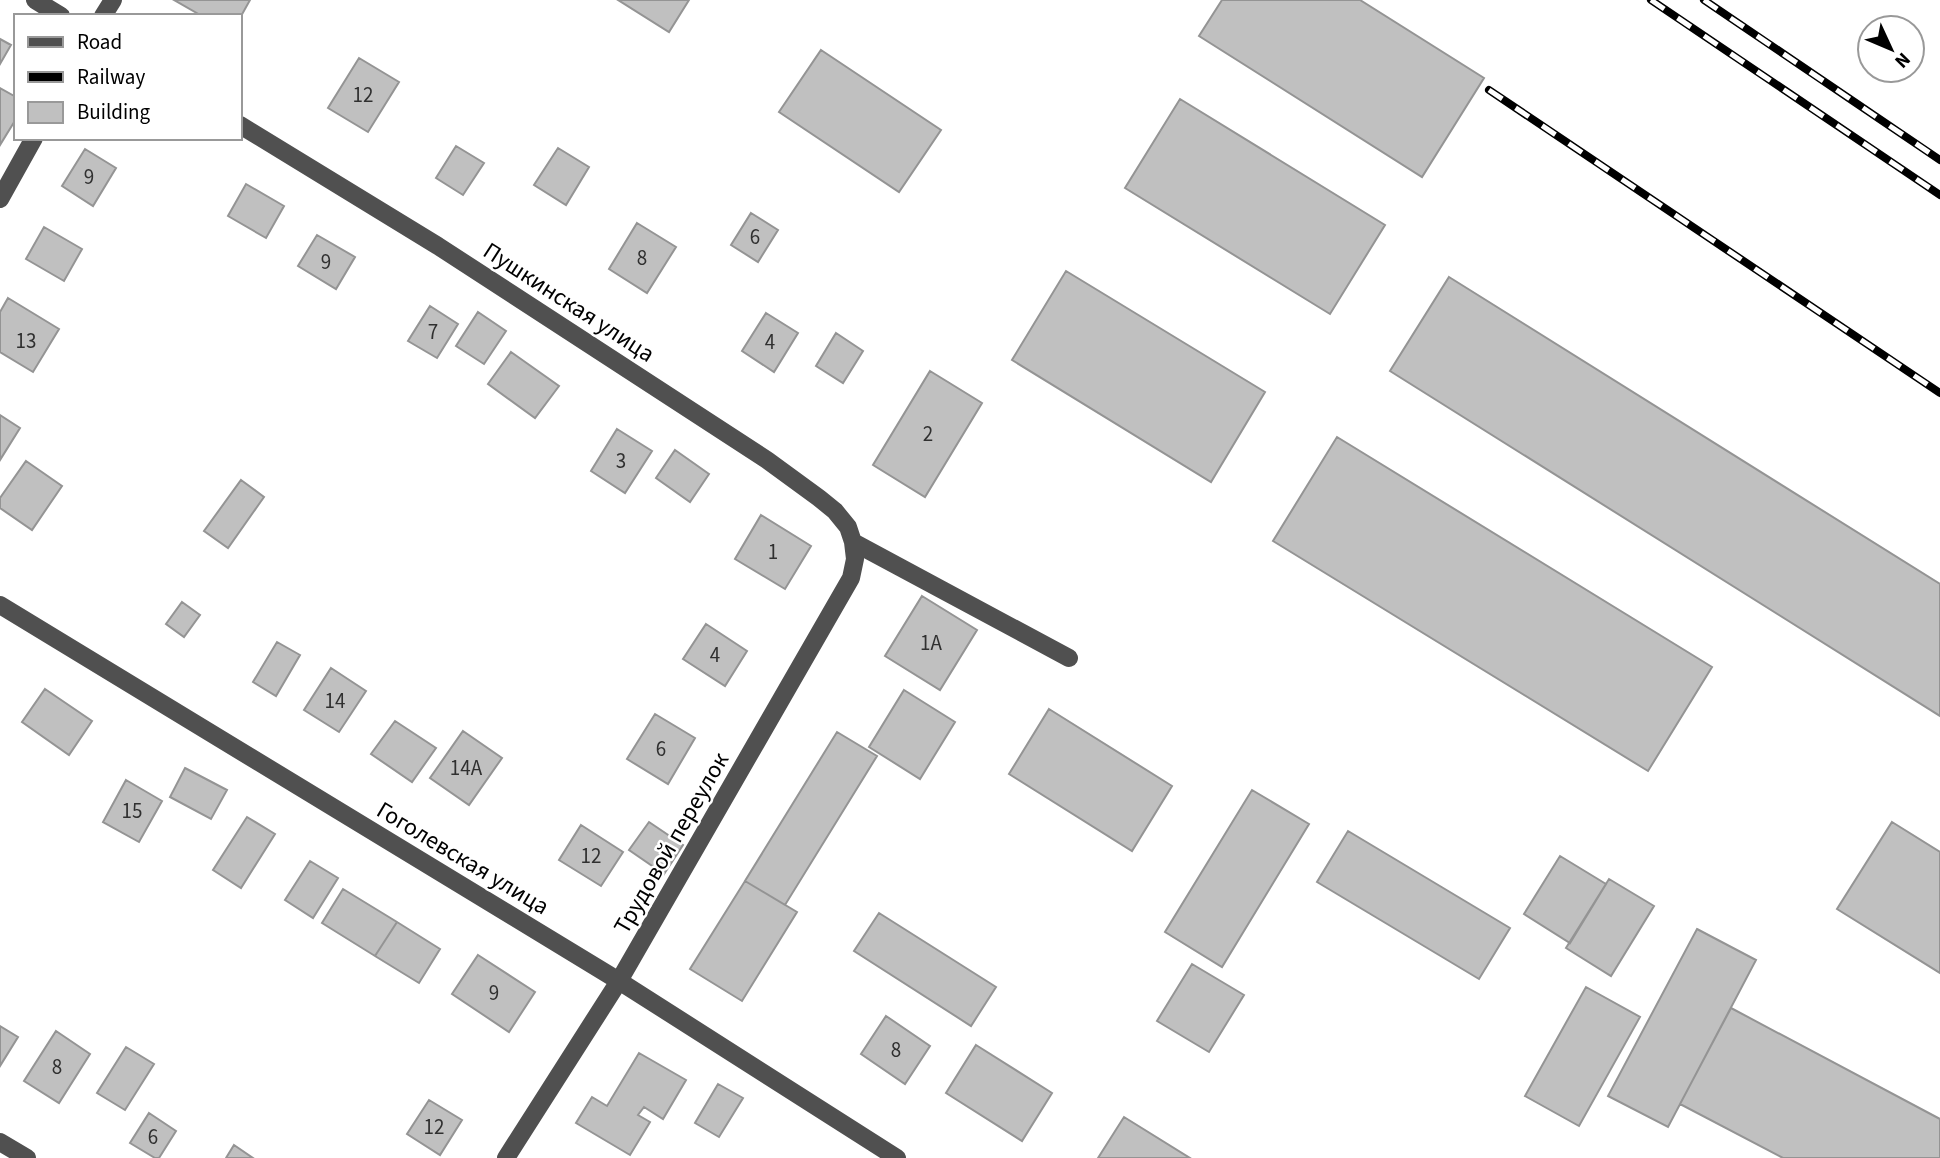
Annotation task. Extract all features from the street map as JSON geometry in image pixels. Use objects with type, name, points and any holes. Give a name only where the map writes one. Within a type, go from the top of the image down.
[{"type":"street","points":[[35,0],[58,14]]},
{"type":"street","name":"Пушкинская улица","points":[[242,126],[438,246],[767,460],[835,511],[848,527],[853,542]]},
{"type":"street","points":[[0,199],[33,140]]},
{"type":"street","points":[[853,542],[1069,658]]},
{"type":"street","name":"Трудовой переулок","points":[[506,1158],[619,981],[851,578],[855,559],[853,542]]},
{"type":"street","name":"Гоголевская улица","points":[[0,606],[619,981],[897,1158]]},
{"type":"street","points":[[0,1142],[27,1158]]},
{"type":"building","points":[[174,0],[250,0],[242,14],[198,14]]},
{"type":"building","points":[[618,0],[689,0],[669,32]]},
{"type":"building","points":[[1222,0],[1360,0],[1484,78],[1422,177],[1199,36]]},
{"type":"building","points":[[0,39],[11,45],[0,64]]},
{"type":"building","points":[[821,50],[941,130],[899,192],[779,112]]},
{"type":"building","points":[[359,58],[399,82],[368,132],[328,108]]},
{"type":"building","points":[[0,88],[14,96],[14,122],[0,145]]},
{"type":"building","points":[[1180,99],[1385,225],[1330,314],[1125,188]]},
{"type":"building","points":[[456,146],[484,163],[463,195],[436,178]]},
{"type":"building","points":[[558,148],[589,167],[566,205],[534,185]]},
{"type":"building","points":[[85,149],[116,168],[93,206],[62,186]]},
{"type":"building","points":[[246,184],[284,206],[266,238],[228,216]]},
{"type":"building","points":[[751,213],[778,230],[758,262],[731,245]]},
{"type":"building","points":[[637,223],[676,247],[647,293],[609,269]]},
{"type":"building","points":[[44,227],[82,249],[64,281],[26,259]]},
{"type":"building","points":[[317,235],[355,257],[336,289],[298,266]]},
{"type":"building","points":[[1066,271],[1265,392],[1211,482],[1012,360]]},
{"type":"building","points":[[1449,277],[1940,584],[1940,716],[1390,371]]},
{"type":"building","points":[[8,298],[59,329],[33,372],[0,352],[0,312]]},
{"type":"building","points":[[430,306],[458,324],[437,358],[408,341]]},
{"type":"building","points":[[478,312],[506,331],[484,364],[456,346]]},
{"type":"building","points":[[766,313],[798,333],[774,372],[742,351]]},
{"type":"building","points":[[836,333],[863,351],[843,383],[816,366]]},
{"type":"building","points":[[511,352],[559,386],[535,418],[488,384]]},
{"type":"building","points":[[930,371],[982,403],[925,497],[873,465]]},
{"type":"building","points":[[0,415],[20,428],[0,460]]},
{"type":"building","points":[[617,429],[652,451],[625,493],[591,471]]},
{"type":"building","points":[[1337,437],[1712,667],[1648,771],[1273,541]]},
{"type":"building","points":[[675,450],[709,474],[690,502],[656,478]]},
{"type":"building","points":[[26,461],[62,486],[32,530],[0,508],[0,498]]},
{"type":"building","points":[[241,480],[264,497],[228,548],[204,531]]},
{"type":"building","points":[[761,515],[811,546],[785,589],[735,559]]},
{"type":"building","points":[[922,596],[977,630],[940,690],[885,656]]},
{"type":"building","points":[[182,602],[200,615],[184,637],[166,624]]},
{"type":"building","points":[[706,624],[747,651],[725,686],[683,659]]},
{"type":"building","points":[[277,642],[300,655],[276,696],[253,682]]},
{"type":"building","points":[[331,668],[366,691],[339,732],[304,710]]},
{"type":"building","points":[[45,689],[92,721],[69,755],[22,722]]},
{"type":"building","points":[[904,690],[955,722],[920,779],[869,747]]},
{"type":"building","points":[[1049,709],[1172,786],[1132,851],[1009,774]]},
{"type":"building","points":[[655,714],[695,738],[668,784],[627,759]]},
{"type":"building","points":[[395,721],[436,748],[412,782],[371,754]]},
{"type":"building","points":[[463,731],[502,758],[469,805],[430,778]]},
{"type":"building","points":[[837,732],[877,756],[785,905],[745,881]]},
{"type":"building","points":[[185,768],[227,790],[211,819],[170,797]]},
{"type":"building","points":[[126,780],[162,801],[139,842],[103,822]]},
{"type":"building","points":[[1252,790],[1309,824],[1222,967],[1165,932]]},
{"type":"building","points":[[247,817],[275,834],[241,888],[213,870]]},
{"type":"building","points":[[649,822],[683,845],[664,874],[629,850]]},
{"type":"building","points":[[1892,822],[1940,852],[1940,973],[1837,909]]},
{"type":"building","points":[[581,825],[623,852],[601,886],[559,860]]},
{"type":"building","points":[[1348,831],[1510,928],[1479,979],[1317,882]]},
{"type":"building","points":[[1560,856],[1606,884],[1570,943],[1524,914]]},
{"type":"building","points":[[310,861],[338,878],[313,918],[285,900]]},
{"type":"building","points":[[1609,879],[1654,906],[1611,976],[1566,948]]},
{"type":"building","points":[[745,881],[797,912],[742,1001],[690,969]]},
{"type":"building","points":[[343,889],[397,922],[375,956],[322,923]]},
{"type":"building","points":[[879,913],[996,987],[971,1026],[854,951]]},
{"type":"building","points":[[397,922],[440,949],[419,983],[375,956]]},
{"type":"building","points":[[1697,929],[1756,960],[1668,1127],[1608,1096]]},
{"type":"building","points":[[478,955],[535,992],[509,1032],[452,994]]},
{"type":"building","points":[[1192,964],[1244,995],[1209,1052],[1157,1021]]},
{"type":"building","points":[[1586,987],[1640,1017],[1579,1126],[1525,1096]]},
{"type":"building","points":[[1731,1008],[1940,1119],[1940,1158],[1783,1158],[1680,1104]]},
{"type":"building","points":[[886,1016],[930,1046],[905,1084],[861,1054]]},
{"type":"building","points":[[0,1026],[18,1037],[0,1066]]},
{"type":"building","points":[[56,1031],[90,1054],[59,1103],[24,1081]]},
{"type":"building","points":[[976,1045],[1052,1093],[1022,1141],[946,1093]]},
{"type":"building","points":[[126,1047],[154,1064],[125,1110],[97,1093]]},
{"type":"building","points":[[639,1053],[686,1080],[663,1119],[644,1107],[638,1115],[650,1122],[630,1155],[576,1123],[592,1097],[607,1106]]},
{"type":"building","points":[[718,1084],[743,1098],[719,1137],[695,1123]]},
{"type":"building","points":[[429,1100],[462,1120],[440,1155],[407,1134]]},
{"type":"building","points":[[149,1113],[176,1131],[159,1158],[130,1143]]},
{"type":"building","points":[[1124,1117],[1190,1158],[1098,1158]]},
{"type":"building","points":[[234,1145],[253,1158],[226,1158]]},
{"type":"railway","points":[[1651,0],[1940,195]]},
{"type":"railway","points":[[1704,0],[1940,160]]},
{"type":"railway","points":[[1489,90],[1940,393]]}]
